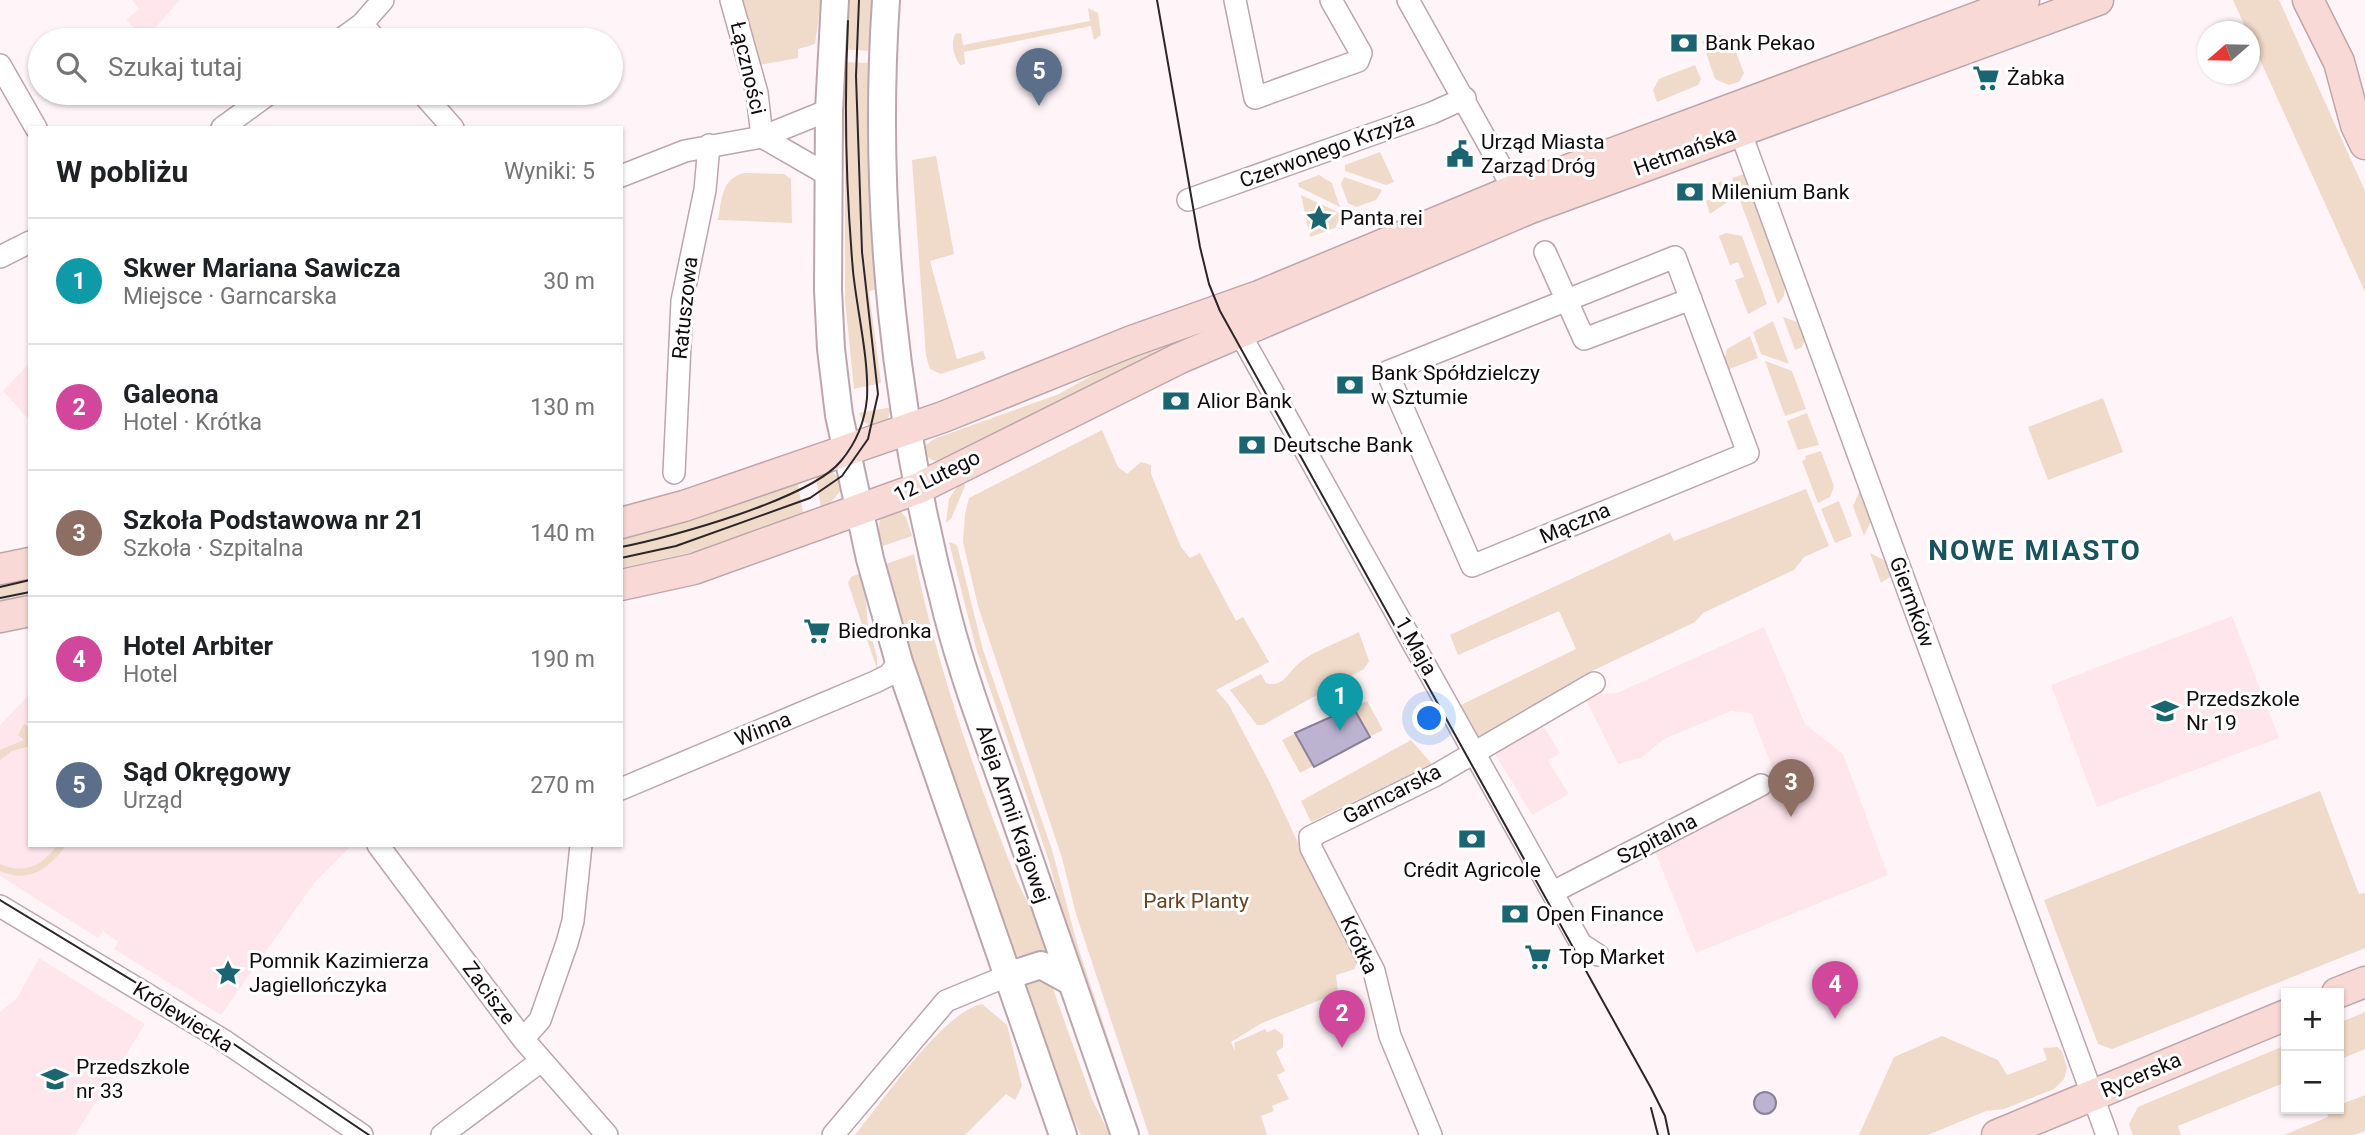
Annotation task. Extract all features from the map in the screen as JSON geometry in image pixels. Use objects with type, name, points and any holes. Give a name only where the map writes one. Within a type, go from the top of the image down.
[{"type":"main road","name":"Hetmańska","points":[[1239,332],[2024,0]]},
{"type":"main road","name":"Hetmańska","points":[[907,429],[1050,376],[1132,341],[1215,313],[1514,190],[1736,120],[2098,0]]},
{"type":"main road","points":[[2308,0],[2339,62],[2356,125],[2365,144]]},
{"type":"main road","points":[[2339,62],[2365,95]]},
{"type":"main road","name":"12 Lutego","points":[[623,585],[694,569],[919,488],[1239,332]]},
{"type":"main road","points":[[623,522],[684,506],[907,429]]},
{"type":"main road","points":[[0,569],[28,563]]},
{"type":"main road","points":[[0,617],[28,611]]},
{"type":"main road","points":[[2344,990],[2365,982]]},
{"type":"main road","name":"Rycerska","points":[[1997,1135],[2281,1016]]},
{"type":"street","points":[[356,28],[383,0]]},
{"type":"street","name":"Łączności","points":[[731,0],[757,93],[762,137]]},
{"type":"street","points":[[835,0],[828,176],[831,349],[846,449],[899,662],[1063,1135]]},
{"type":"street","name":"Aleja Armii Krajowej","points":[[886,0],[880,93],[885,227],[907,429],[919,488],[949,619],[967,682],[1125,1135]]},
{"type":"street","points":[[1235,0],[1255,98],[1358,61],[1361,53],[1331,0]]},
{"type":"street","points":[[1408,0],[1514,190]]},
{"type":"street","points":[[362,24],[366,28]]},
{"type":"street","points":[[0,66],[35,126]]},
{"type":"street","name":"Czerwonego Krzyża","points":[[1188,200],[1432,113],[1465,98]]},
{"type":"street","points":[[225,126],[254,105]]},
{"type":"street","points":[[433,105],[451,126]]},
{"type":"street","points":[[623,175],[685,151],[762,137],[829,110]]},
{"type":"street","name":"Giermków","points":[[1736,120],[2107,1135]]},
{"type":"street","points":[[762,137],[828,176]]},
{"type":"street","name":"Ratuszowa","points":[[674,473],[682,301],[705,190],[709,145]]},
{"type":"street","points":[[0,257],[28,243]]},
{"type":"street","points":[[1545,252],[1584,339],[1691,299]]},
{"type":"street","name":"Mączna","points":[[1675,257],[1748,453],[1472,566],[1387,372],[1565,300],[1675,257]]},
{"type":"street","name":"1 Maja","points":[[1239,332],[1581,944],[1598,955]]},
{"type":"street","name":"Winna","points":[[623,788],[875,682],[889,675],[899,662]]},
{"type":"street","name":"Garncarska","points":[[1310,837],[1436,775],[1594,683]]},
{"type":"street","name":"Szpitalna","points":[[1553,892],[1761,785]]},
{"type":"street","name":"Krótka","points":[[1310,837],[1314,853],[1374,971],[1390,1035],[1431,1135]]},
{"type":"street","name":"Zacisze","points":[[379,847],[523,1039],[607,1135]]},
{"type":"street","points":[[523,1039],[540,1020],[567,943],[573,921],[581,847]]},
{"type":"street","name":"Królewiecka","points":[[0,906],[222,1040],[362,1135]]},
{"type":"street","points":[[833,1135],[946,1001],[1041,965],[1072,982]]},
{"type":"street","points":[[442,1135],[541,1061]]},
{"type":"shaded area","points":[[132,0],[180,0],[155,28],[134,28],[126,20],[139,9]]},
{"type":"shaded area","points":[[28,365],[28,419],[3,391]]},
{"type":"shaded area","name":"Przedszkole Nr 19","points":[[2232,616],[2279,738],[2097,807],[2051,685]]},
{"type":"shaded area","points":[[1764,627],[1805,724],[1843,754],[1888,875],[1696,953],[1654,849],[1779,785],[1751,713],[1731,711],[1664,739],[1641,758],[1618,764],[1586,700],[1594,695],[1617,693]]},
{"type":"shaded area","points":[[28,696],[28,847],[350,847],[315,882],[221,1015],[114,949],[118,942],[103,931],[98,938],[0,876],[0,725]]},
{"type":"shaded area","points":[[1353,707],[1370,737],[1314,767],[1295,733]]},
{"type":"shaded area","points":[[1543,726],[1560,753],[1548,761],[1569,794],[1532,815],[1495,754]]},
{"type":"shaded area","name":"Przedszkole nr 33","points":[[39,958],[145,1024],[75,1135],[0,1135],[0,1012],[17,998]]},
{"type":"shaded area","points":[[1765,1092],[1773,1095],[1776,1103],[1773,1111],[1765,1114],[1757,1111],[1754,1103],[1757,1095]]},
{"type":"green space","points":[[740,0],[821,0],[815,44],[798,49],[798,58],[759,65]]},
{"type":"green space","points":[[842,0],[875,0],[872,51],[838,49]]},
{"type":"green space","points":[[2233,0],[2279,0],[2365,191],[2365,292],[2260,60],[2260,21],[2242,21]]},
{"type":"green space","points":[[1088,8],[1098,13],[1101,35],[1094,40],[1091,26],[964,52],[965,64],[960,65],[954,54],[955,34],[961,33],[963,45],[1090,21]]},
{"type":"green space","points":[[1721,35],[1730,37],[1744,73],[1739,82],[1729,85],[1715,79],[1702,41]]},
{"type":"green space","points":[[837,62],[871,63],[878,289],[869,291],[881,383],[854,389],[845,300],[845,144]]},
{"type":"green space","points":[[1695,65],[1701,79],[1698,85],[1657,102],[1653,90],[1659,79]]},
{"type":"green space","points":[[1380,152],[1394,182],[1386,185],[1345,171],[1345,165]]},
{"type":"green space","points":[[936,156],[954,254],[930,261],[957,359],[983,351],[986,359],[941,374],[930,369],[926,356],[912,160]]},
{"type":"green space","points":[[745,173],[784,174],[791,179],[792,223],[718,220],[724,190],[731,180]]},
{"type":"green space","points":[[1744,174],[1785,286],[1784,296],[1778,304],[1732,178]]},
{"type":"green space","points":[[1319,175],[1332,183],[1340,207],[1299,187],[1298,183]]},
{"type":"green space","points":[[1344,177],[1382,190],[1376,200],[1356,207],[1348,203],[1341,184]]},
{"type":"green space","points":[[1722,181],[1729,201],[1710,214],[1706,201],[1713,198],[1713,185]]},
{"type":"green space","points":[[1301,195],[1342,214],[1335,228],[1310,237]]},
{"type":"green space","points":[[1726,233],[1742,236],[1767,304],[1748,314],[1735,280],[1744,277],[1738,262],[1730,265],[1719,236]]},
{"type":"green space","points":[[1783,317],[1797,322],[1805,339],[1802,347],[1795,350]]},
{"type":"green space","points":[[1773,321],[1789,364],[1761,354],[1753,332]]},
{"type":"green space","points":[[1197,333],[954,457],[934,461],[925,452],[926,445],[934,439],[1059,394],[1128,355]]},
{"type":"green space","points":[[1750,336],[1758,358],[1727,370],[1724,362],[1727,349]]},
{"type":"green space","points":[[1765,361],[1792,371],[1806,409],[1785,416]]},
{"type":"green space","points":[[2103,398],[2123,452],[2048,480],[2028,427]]},
{"type":"green space","points":[[892,407],[886,423],[871,427],[863,421],[859,413]]},
{"type":"green space","points":[[1807,413],[1819,445],[1798,450],[1787,421]]},
{"type":"green space","name":"Park Planty","points":[[1102,430],[1118,467],[1127,474],[1141,462],[1151,465],[1151,474],[1181,547],[1190,558],[1200,553],[1236,621],[1243,617],[1269,662],[1216,690],[1229,705],[1270,783],[1325,900],[1333,901],[1329,908],[1335,921],[1342,919],[1349,932],[1343,938],[1357,960],[1355,969],[1336,975],[1338,993],[1262,1023],[1231,1042],[1235,1051],[1234,1043],[1265,1029],[1267,1032],[1275,1029],[1283,1035],[1283,1047],[1276,1052],[1285,1071],[1277,1075],[1289,1099],[1272,1106],[1274,1111],[1261,1116],[1267,1135],[1149,1135],[1076,914],[1062,858],[978,606],[963,542],[969,498]]},
{"type":"green space","points":[[1821,451],[1834,486],[1830,497],[1818,503],[1802,461],[1806,459],[1805,456]]},
{"type":"green space","points":[[831,471],[840,479],[842,489],[831,502],[821,507],[815,472]]},
{"type":"green space","points":[[797,478],[803,513],[693,552],[623,568],[623,534]]},
{"type":"green space","points":[[962,479],[965,486],[951,519],[946,523],[949,499]]},
{"type":"green space","points":[[1806,489],[1829,546],[1804,557],[1794,570],[1703,613],[1695,622],[1590,672],[1479,739],[1461,705],[1576,649],[1559,611],[1458,655],[1450,635],[1670,533],[1674,541]]},
{"type":"green space","points":[[1860,490],[1871,521],[1864,536],[1853,506]]},
{"type":"green space","points":[[1839,501],[1852,536],[1835,543],[1821,509]]},
{"type":"green space","points":[[899,510],[906,517],[912,536],[877,548],[880,516]]},
{"type":"green space","points":[[949,542],[957,545],[983,650],[1052,850],[1078,947],[1140,1135],[1136,1135],[1068,937],[1049,861],[976,648]]},
{"type":"green space","points":[[1870,553],[1886,561],[1891,576],[1881,583]]},
{"type":"green space","points":[[914,554],[933,636],[971,757],[1015,876],[1050,954],[1036,952],[1014,957],[927,716],[883,565]]},
{"type":"green space","points":[[28,572],[28,600],[0,607],[0,578]]},
{"type":"green space","points":[[863,572],[868,624],[877,657],[877,669],[848,583],[851,577]]},
{"type":"green space","points":[[1359,632],[1369,661],[1364,669],[1263,725],[1257,725],[1230,690],[1261,674],[1266,683],[1281,682],[1304,660]]},
{"type":"green space","points":[[1367,701],[1383,730],[1369,737],[1353,707]]},
{"type":"green space","points":[[24,724],[28,727],[28,747],[12,751],[0,760],[0,750],[24,740],[18,735]]},
{"type":"green space","points":[[1296,733],[1313,766],[1300,773],[1282,740]]},
{"type":"green space","points":[[1411,740],[1432,764],[1311,822],[1301,801]]},
{"type":"green space","points":[[2320,791],[2359,894],[2365,893],[2365,948],[2112,1049],[2098,1044],[2044,900]]},
{"type":"green space","points":[[56,847],[64,847],[53,861],[38,872],[20,876],[0,871],[0,864],[17,869],[25,868],[39,863]]},
{"type":"green space","points":[[1030,975],[1051,983],[1092,1099],[1110,1135],[1081,1135],[1049,1065],[1023,982]]},
{"type":"green space","points":[[982,1004],[1007,1025],[1022,1086],[1015,1100],[1006,1094],[965,1135],[855,1135],[932,1040],[966,1011]]},
{"type":"green space","points":[[2365,1012],[2365,1049],[2344,1058],[2344,1051],[2344,1021]]},
{"type":"green space","points":[[1942,1036],[1998,1060],[2007,1075],[2047,1060],[2043,1048],[2057,1047],[2062,1051],[2067,1068],[2064,1079],[2054,1089],[2004,1109],[1986,1111],[1928,1135],[1859,1135],[1894,1057]]},
{"type":"green space","points":[[2281,1047],[2281,1084],[2178,1126],[2181,1135],[2133,1135],[2129,1124],[2138,1107]]},
{"type":"green space","points":[[2365,1095],[2365,1131],[2354,1135],[2284,1135],[2328,1117],[2328,1114],[2344,1114],[2344,1103]]},
{"type":"tram line","points":[[623,558],[676,546],[810,498],[842,476],[868,439],[878,394],[862,252],[856,76],[859,0]]},
{"type":"tram line","points":[[1157,0],[1200,247],[1209,284],[1220,311],[1651,1088],[1665,1116],[1669,1135]]},
{"type":"tram line","points":[[623,547],[705,525],[801,489],[825,475],[841,461],[859,431],[866,407],[867,383],[853,271],[849,209],[846,115],[848,21]]},
{"type":"tram line","points":[[0,587],[28,580]]},
{"type":"tram line","points":[[0,598],[28,592]]},
{"type":"tram line","points":[[0,900],[204,1024],[369,1135]]},
{"type":"tram line","points":[[1651,1108],[1658,1135]]},
{"type":"place","name":"Bank Pekao","points":[[1684,43]]},
{"type":"place","name":"Żabka","points":[[1986,78]]},
{"type":"place","name":"Sąd Okręgowy","points":[[1039,106]]},
{"type":"place","name":"Urząd Miasta Zarząd Dróg","points":[[1460,154]]},
{"type":"place","name":"Milenium Bank","points":[[1690,192]]},
{"type":"place","name":"Panta rei","points":[[1319,218]]},
{"type":"place","name":"Bank Spółdzielczy w Sztumie","points":[[1350,385]]},
{"type":"place","name":"Alior Bank","points":[[1176,401]]},
{"type":"place","name":"Deutsche Bank","points":[[1252,445]]},
{"type":"place","name":"Biedronka","points":[[817,631]]},
{"type":"place","name":"Przedszkole Nr 19","points":[[2165,711]]},
{"type":"place","name":"Skwer Mariana Sawicza","points":[[1340,731]]},
{"type":"place","name":"Szkoła Podstawowa nr 21","points":[[1791,817]]},
{"type":"place","name":"Crédit Agricole","points":[[1472,839]]},
{"type":"place","name":"Open Finance","points":[[1515,914]]},
{"type":"place","name":"Top Market","points":[[1538,957]]},
{"type":"place","name":"Pomnik Kazimierza Jagiellończyka","points":[[228,973]]},
{"type":"place","name":"Hotel Arbiter","points":[[1835,1019]]},
{"type":"place","name":"Galeona","points":[[1342,1048]]},
{"type":"place","name":"Przedszkole nr 33","points":[[55,1079]]},
{"type":"district","name":"NOWE MIASTO","points":[[2035,550]]}]
